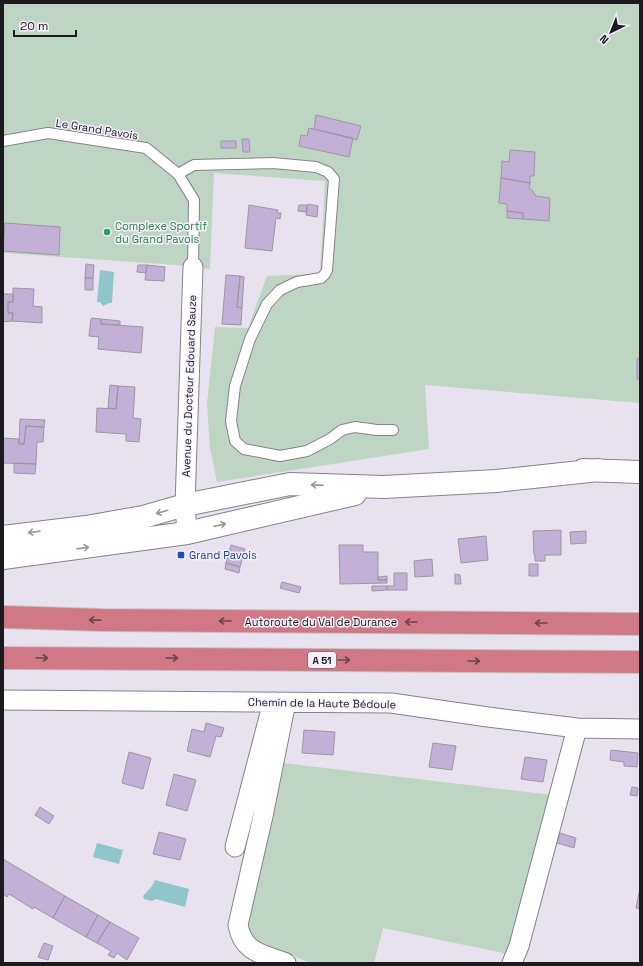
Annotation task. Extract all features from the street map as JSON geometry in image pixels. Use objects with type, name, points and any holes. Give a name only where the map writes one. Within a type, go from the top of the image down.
[{"type":"highway","name":"Autoroute du Val de Durance","points":[[3,617],[118,620],[580,624],[640,623]]},
{"type":"highway","name":"A 51","points":[[3,658],[640,662]]},
{"type":"street","name":"Avenue du Docteur Edouard Sauze","points":[[187,533],[185,505],[193,267]]},
{"type":"street","points":[[3,537],[86,527],[144,517],[185,505],[290,484],[384,487],[414,486],[492,468],[640,472]]},
{"type":"street","points":[[3,558],[187,533],[384,487]]},
{"type":"street","name":"Chemin de la Haute Bédoule","points":[[3,700],[391,703],[577,728],[640,728]]},
{"type":"street","points":[[235,847],[280,702]]},
{"type":"street","points":[[280,702],[263,816],[238,925],[240,936],[245,944],[253,951],[286,963]]},
{"type":"street","points":[[512,963],[519,946],[577,728]]},
{"type":"lane","name":"Le Grand Pavois","points":[[4,139],[48,133],[146,148],[178,174],[194,200],[193,267]]},
{"type":"lane","points":[[178,174],[194,165],[273,163],[316,168],[328,172],[334,179],[327,270],[321,278],[297,282],[280,290],[267,304],[250,339],[235,386],[231,421],[236,441],[244,449],[280,456],[307,451],[330,439],[342,430],[355,427],[377,430],[393,430]]},
{"type":"green space","name":"Complexe Sportif du Grand Pavois","points":[[3,3],[640,3],[640,403],[425,385],[429,449],[217,482],[210,448],[207,404],[215,327],[248,328],[267,276],[320,274],[325,181],[214,173],[210,269],[177,265],[4,253],[3,258]]},
{"type":"green space","points":[[283,763],[552,795],[508,954],[383,928],[374,963],[311,963],[251,939],[247,928]]},
{"type":"water","points":[[100,270],[114,272],[112,303],[103,306],[100,302],[97,302]]},
{"type":"water","points":[[97,843],[123,850],[119,864],[93,857]]},
{"type":"water","points":[[155,880],[189,889],[185,907],[156,899],[152,901],[144,899],[143,896]]},
{"type":"building","points":[[316,115],[361,126],[357,140],[314,129]]},
{"type":"building","points":[[309,128],[353,138],[349,157],[299,146],[301,135],[307,136]]},
{"type":"building","points":[[242,139],[249,139],[250,152],[243,152]]},
{"type":"building","points":[[221,141],[236,141],[236,148],[221,148]]},
{"type":"building","points":[[510,150],[535,152],[534,176],[530,176],[530,183],[501,178],[502,161],[509,162]]},
{"type":"building","points":[[501,178],[530,183],[529,188],[536,196],[550,198],[549,221],[523,219],[523,213],[507,211],[507,204],[499,203]]},
{"type":"building","points":[[308,204],[318,206],[317,217],[306,215]]},
{"type":"building","points":[[249,205],[278,210],[277,213],[281,213],[280,219],[276,218],[272,251],[245,248]]},
{"type":"building","points":[[299,205],[307,205],[306,212],[298,211]]},
{"type":"building","points":[[507,211],[523,213],[523,219],[507,218]]},
{"type":"building","points":[[5,223],[60,227],[59,255],[3,251]]},
{"type":"building","points":[[86,264],[94,265],[93,278],[85,278]]},
{"type":"building","points":[[138,265],[147,265],[146,273],[137,272]]},
{"type":"building","points":[[147,265],[165,267],[164,281],[145,280]]},
{"type":"building","points":[[226,275],[240,276],[237,307],[242,308],[241,325],[222,324]]},
{"type":"building","points":[[240,276],[244,277],[242,308],[237,307]]},
{"type":"building","points":[[85,278],[93,278],[93,290],[85,290]]},
{"type":"building","points":[[13,288],[34,289],[33,306],[42,307],[42,323],[12,321],[13,313],[8,313],[8,302],[13,302]]},
{"type":"building","points":[[3,294],[13,294],[13,302],[8,302],[8,313],[13,313],[12,321],[3,322]]},
{"type":"building","points":[[92,318],[101,319],[101,324],[143,327],[141,353],[98,349],[99,337],[89,336]]},
{"type":"building","points":[[101,319],[120,321],[120,325],[101,324]]},
{"type":"building","points":[[640,358],[640,379],[637,379],[637,359]]},
{"type":"building","points":[[110,385],[118,386],[116,409],[108,408]]},
{"type":"building","points":[[118,386],[135,387],[133,418],[141,419],[139,442],[126,441],[126,434],[96,432],[97,408],[116,409]]},
{"type":"building","points":[[20,419],[45,420],[44,427],[26,426],[24,444],[19,444]]},
{"type":"building","points":[[26,426],[44,427],[43,442],[37,442],[36,464],[3,463],[3,438],[19,439],[19,444],[24,444]]},
{"type":"building","points":[[14,463],[36,464],[35,474],[14,473]]},
{"type":"building","points":[[561,530],[561,555],[545,555],[545,561],[535,561],[533,531]]},
{"type":"building","points":[[586,531],[586,543],[571,544],[570,532]]},
{"type":"building","points":[[486,536],[488,560],[461,563],[458,539]]},
{"type":"building","points":[[231,545],[245,549],[240,567],[226,563]]},
{"type":"building","points":[[339,545],[363,545],[363,552],[378,552],[378,580],[387,580],[387,583],[340,584]]},
{"type":"building","points":[[432,559],[433,576],[415,577],[414,561]]},
{"type":"building","points":[[226,563],[240,567],[239,573],[225,569]]},
{"type":"building","points":[[529,564],[538,564],[538,576],[529,576]]},
{"type":"building","points":[[394,573],[407,573],[407,590],[387,590],[387,586],[394,586]]},
{"type":"building","points":[[455,574],[460,575],[461,584],[455,584]]},
{"type":"building","points":[[387,576],[387,580],[378,580],[378,577]]},
{"type":"building","points":[[282,582],[301,587],[299,593],[280,588]]},
{"type":"building","points":[[372,586],[387,586],[387,590],[372,591]]},
{"type":"building","points":[[206,723],[224,728],[221,737],[216,736],[210,757],[187,751],[192,729],[204,732]]},
{"type":"building","points":[[304,730],[335,732],[333,755],[302,753]]},
{"type":"building","points":[[433,743],[456,746],[452,770],[429,767]]},
{"type":"building","points":[[611,750],[638,753],[637,767],[624,766],[624,762],[610,760]]},
{"type":"building","points":[[129,752],[151,758],[143,789],[122,783]]},
{"type":"building","points":[[525,757],[547,760],[543,782],[521,779]]},
{"type":"building","points":[[174,774],[196,780],[187,811],[166,805]]},
{"type":"building","points":[[632,787],[638,788],[637,796],[630,795]]},
{"type":"building","points":[[40,807],[54,816],[49,824],[35,815]]},
{"type":"building","points":[[159,832],[186,839],[180,860],[153,854]]},
{"type":"building","points":[[560,833],[576,838],[574,848],[557,843]]},
{"type":"building","points":[[3,859],[65,896],[53,918],[34,907],[33,909],[9,894],[7,897],[3,894]]},
{"type":"building","points":[[640,888],[640,909],[636,908]]},
{"type":"building","points":[[65,896],[98,915],[86,937],[53,918]]},
{"type":"building","points":[[98,915],[110,922],[97,943],[86,937]]},
{"type":"building","points":[[110,922],[139,938],[127,960],[117,953],[114,958],[108,955],[111,951],[97,943]]},
{"type":"building","points":[[44,943],[53,946],[48,960],[38,957]]},
{"type":"place","name":"Complexe Sportif du Grand Pavois","points":[[107,232]]},
{"type":"place","name":"Grand Pavois","points":[[181,555]]}]
